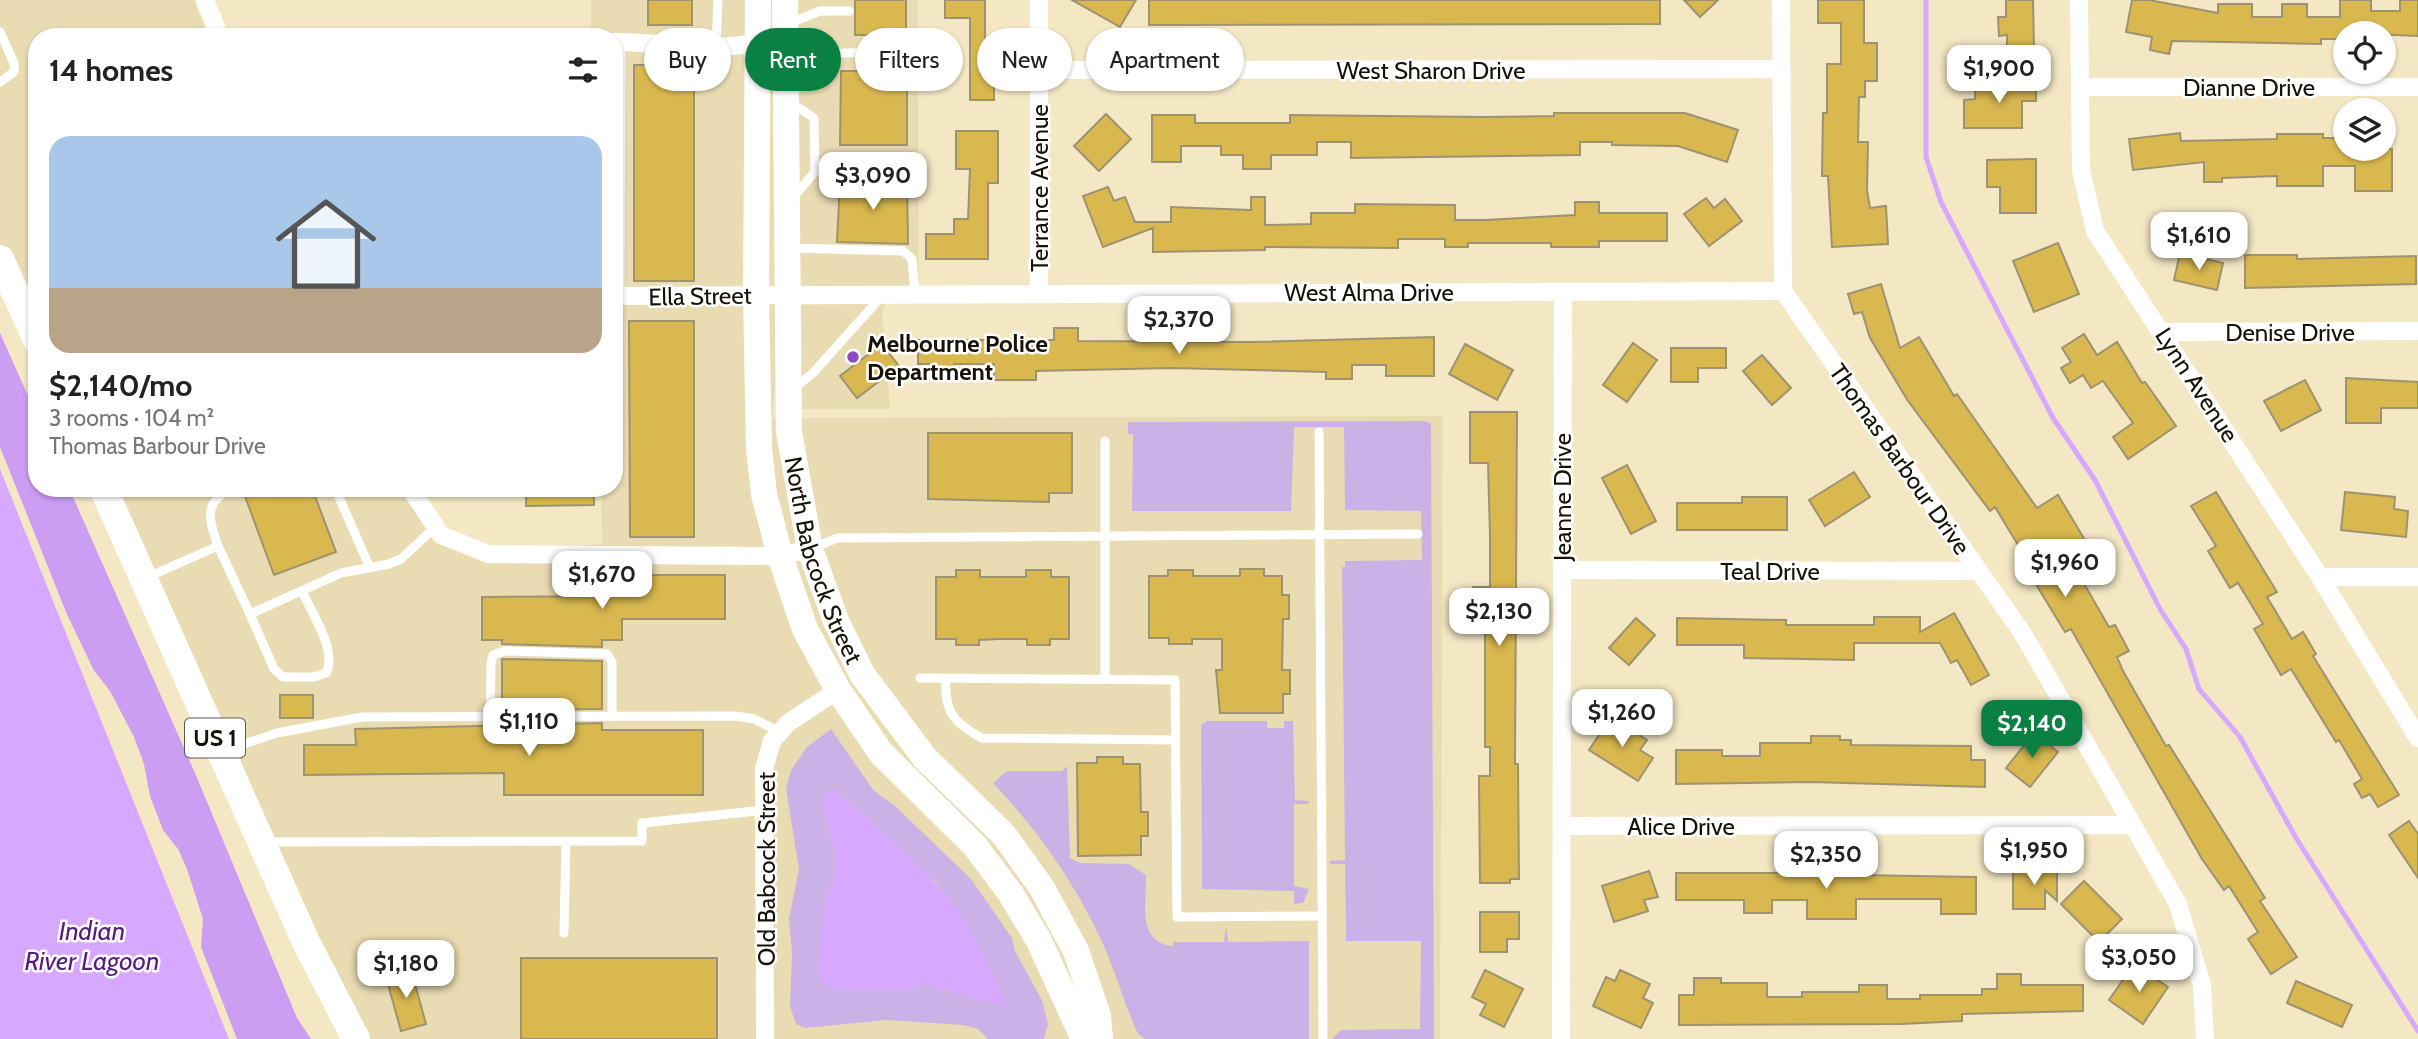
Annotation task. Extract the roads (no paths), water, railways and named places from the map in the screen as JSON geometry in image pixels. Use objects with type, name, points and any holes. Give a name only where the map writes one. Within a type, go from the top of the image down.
[{"type":"main road","name":"North Babcock Street","points":[[758,0],[758,28]]},
{"type":"main road","name":"North Babcock Street","points":[[758,91],[755,295],[759,448],[764,494],[780,556],[805,629],[838,690],[881,753],[975,846],[1011,894],[1039,941],[1066,1006],[1084,1039]]},
{"type":"main road","name":"North Babcock Street","points":[[785,91],[789,432],[810,549],[836,621],[862,674],[924,757],[1004,835],[1042,888],[1076,951],[1098,1016],[1100,1039]]},
{"type":"main road","points":[[0,259],[28,295]]},
{"type":"main road","name":"US 1","points":[[107,497],[322,976],[356,1039]]},
{"type":"main road","points":[[1065,1039],[1066,1006]]},
{"type":"street","points":[[205,0],[216,28]]},
{"type":"street","name":"Terrance Avenue","points":[[1039,0],[1039,28]]},
{"type":"street","points":[[1781,0],[1783,291]]},
{"type":"street","name":"Lynn Avenue","points":[[2079,0],[2081,170],[2095,231],[2320,577],[2418,738]]},
{"type":"street","points":[[772,28],[785,13]]},
{"type":"street","points":[[623,42],[644,43]]},
{"type":"street","name":"West Sharon Drive","points":[[1072,70],[1780,69]]},
{"type":"street","name":"Dianne Drive","points":[[2080,87],[2418,87]]},
{"type":"street","name":"Terrance Avenue","points":[[1039,292],[1040,91]]},
{"type":"street","name":"West Alma Drive","points":[[787,295],[1783,291]]},
{"type":"street","name":"Thomas Barbour Drive","points":[[1783,291],[2023,634],[2178,904],[2202,985],[2206,1039]]},
{"type":"street","name":"Jeanne Drive","points":[[1561,1039],[1564,827],[1563,292]]},
{"type":"street","name":"Ella Street","points":[[623,296],[787,295]]},
{"type":"street","name":"Denise Drive","points":[[2163,332],[2418,331]]},
{"type":"street","points":[[416,497],[441,535],[488,554],[780,556],[810,549]]},
{"type":"street","name":"Teal Drive","points":[[1562,570],[1978,571]]},
{"type":"street","points":[[2320,577],[2418,577]]},
{"type":"street","name":"Old Babcock Street","points":[[765,1039],[764,769],[772,741],[780,732],[838,690]]},
{"type":"street","name":"Alice Drive","points":[[1564,827],[2133,825]]},
{"type":"lane","points":[[717,28],[718,0]]},
{"type":"lane","points":[[785,13],[849,11]]},
{"type":"lane","points":[[0,32],[14,63],[14,72],[0,82]]},
{"type":"lane","points":[[786,248],[903,251],[912,258],[915,294]]},
{"type":"lane","points":[[789,392],[813,373],[884,294]]},
{"type":"lane","points":[[1320,432],[1323,1039]]},
{"type":"lane","points":[[1105,441],[1105,680]]},
{"type":"lane","points":[[219,497],[214,500],[210,512],[218,546],[274,669],[283,677],[314,677],[326,673],[330,665],[329,654],[302,591]]},
{"type":"lane","points":[[339,497],[370,568]]},
{"type":"lane","points":[[250,614],[341,573],[401,559],[435,527]]},
{"type":"lane","points":[[810,549],[837,538],[1418,534]]},
{"type":"lane","points":[[144,579],[218,546]]},
{"type":"lane","points":[[490,717],[491,663],[494,655],[504,651],[607,654],[612,662],[612,716]]},
{"type":"lane","points":[[920,678],[1175,680],[1177,917],[1322,916]]},
{"type":"lane","points":[[946,678],[945,701],[956,722],[982,738],[1175,740]]},
{"type":"lane","points":[[220,752],[277,733],[362,717],[736,716],[754,719],[780,732]]},
{"type":"lane","points":[[261,842],[642,841],[642,823],[765,810]]},
{"type":"lane","points":[[564,933],[566,841]]},
{"type":"water","name":"Indian River Lagoon","points":[[0,469],[229,1039],[0,1039]]},
{"type":"water","points":[[835,790],[910,858],[946,896],[976,941],[1007,1007],[925,984],[907,990],[833,990],[819,978],[823,912],[838,865],[823,805],[826,794]]},
{"type":"waterway","points":[[1926,0],[1926,157],[1941,202],[2053,418],[2095,480],[2160,609],[2186,649],[2199,689],[2240,737],[2296,838],[2418,1031]]},
{"type":"place","name":"Melbourne Police Department","points":[[853,357]]}]
